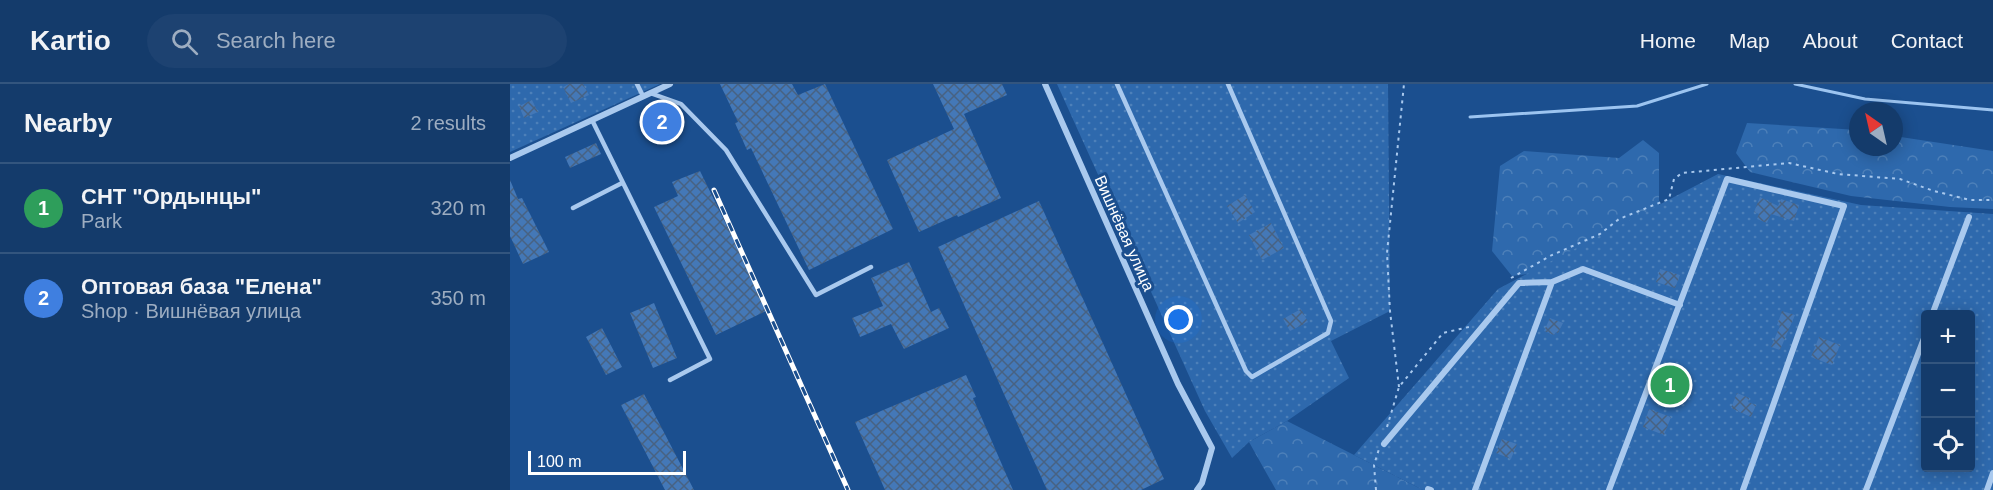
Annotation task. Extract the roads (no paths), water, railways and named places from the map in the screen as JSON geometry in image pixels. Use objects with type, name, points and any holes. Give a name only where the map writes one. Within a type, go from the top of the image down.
[{"type":"street","points":[[510,158],[670,84]]},
{"type":"street","name":"Вишнёвая улица","points":[[1045,84],[1178,384],[1212,448],[1202,483],[1197,490]]},
{"type":"street","points":[[1610,490],[1727,179],[1844,206],[1743,490]]},
{"type":"street","points":[[1934,310],[1969,217]]},
{"type":"street","points":[[1383,443],[1519,283],[1552,282],[1583,269],[1680,305]]},
{"type":"street","points":[[1474,490],[1552,282]]},
{"type":"street","points":[[1866,490],[1921,346]]},
{"type":"street","points":[[1987,490],[1993,473]]},
{"type":"lane","points":[[637,84],[647,94],[681,104],[726,150],[816,295],[871,267]]},
{"type":"lane","points":[[1117,84],[1246,370],[1252,376],[1328,333],[1331,321],[1228,84]]},
{"type":"lane","points":[[592,120],[710,359],[670,380]]},
{"type":"lane","points":[[573,208],[622,183]]},
{"type":"waterway","points":[[1470,117],[1637,106],[1707,84]]},
{"type":"waterway","points":[[1795,84],[1865,99],[1993,110]]},
{"type":"railway","points":[[714,190],[848,490]]},
{"type":"place","name":"Оптовая база \"Елена\"","points":[[662,122]]},
{"type":"place","name":"СНТ \"Ордынцы\"","points":[[1670,385]]}]
